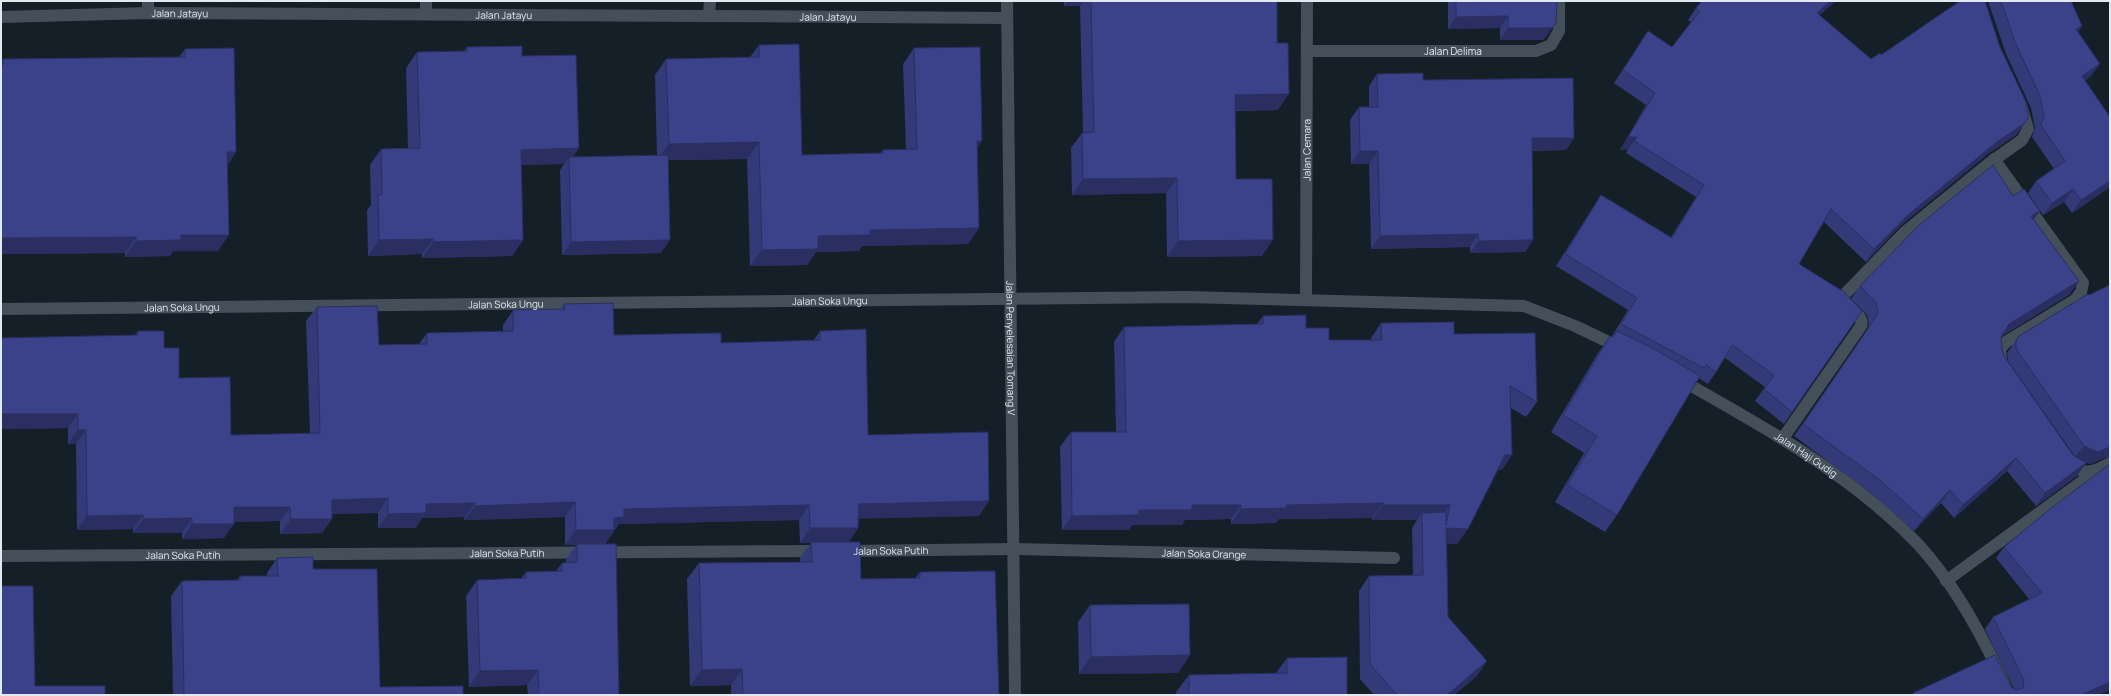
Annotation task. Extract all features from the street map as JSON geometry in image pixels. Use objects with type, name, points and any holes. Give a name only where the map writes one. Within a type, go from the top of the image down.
[{"type":"street","points":[[426,1],[426,14]]},
{"type":"street","points":[[709,16],[710,1]]},
{"type":"street","name":"Jalan Penyelesaian Tomang V","points":[[1007,1],[1015,695]]},
{"type":"street","name":"Jalan Cemara","points":[[1306,299],[1307,1]]},
{"type":"street","name":"Jalan Delima","points":[[1308,51],[1536,51],[1551,45],[1559,31],[1559,1]]},
{"type":"street","name":"Jalan Jatayu","points":[[1,17],[148,7],[426,14],[1007,18]]},
{"type":"street","points":[[1783,438],[1861,326],[1862,323],[1860,317],[1842,300],[1844,295],[1905,232],[1994,159],[2022,140],[2028,129],[2024,110],[2018,97]]},
{"type":"street","points":[[1994,159],[2082,283],[2081,292],[2075,300],[2006,342],[2000,349],[1999,357],[2006,370]]},
{"type":"street","name":"Jalan Soka Ungu","points":[[1,309],[1186,297],[1306,299],[1524,306],[1575,326],[1631,353]]},
{"type":"street","name":"Jalan Haji Gudig","points":[[1666,372],[1783,438],[1868,500],[1915,542],[1946,581],[1976,628],[2009,695]]},
{"type":"street","points":[[2062,451],[2070,464],[2080,470],[2095,472]]},
{"type":"street","points":[[1946,581],[2095,472],[2110,463]]},
{"type":"street","name":"Jalan Soka Putih","points":[[1,556],[1014,550]]},
{"type":"street","name":"Jalan Soka Orange","points":[[1014,550],[1394,558]]},
{"type":"building","points":[[1091,1],[1277,1],[1277,43],[1288,43],[1289,94],[1235,95],[1236,179],[1272,179],[1273,240],[1178,241],[1177,178],[1083,179],[1082,133],[1094,132]]},
{"type":"building","points":[[1456,1],[1557,1],[1556,23],[1552,28],[1508,28],[1508,16],[1456,17]]},
{"type":"building","points":[[1702,1],[1830,1],[1817,13],[1871,59],[1880,53],[1881,55],[1960,1],[1985,1],[2000,47],[2025,100],[2029,116],[2025,123],[1998,141],[1909,214],[1874,249],[1831,209],[1799,264],[1844,292],[1862,311],[1792,412],[1764,389],[1774,375],[1732,345],[1716,372],[1706,365],[1704,368],[1621,324],[1637,298],[1565,254],[1601,195],[1672,238],[1704,185],[1634,141],[1637,137],[1628,137],[1655,93],[1623,70],[1648,31],[1672,47],[1700,11],[1696,8]]},
{"type":"building","points":[[2001,1],[2071,1],[2082,26],[2076,29],[2100,64],[2082,76],[2110,117],[2110,181],[2081,200],[2073,189],[2052,203],[2036,181],[2065,161],[2041,125],[2044,116],[2040,96],[2015,42]]},
{"type":"building","points":[[799,44],[802,155],[883,153],[883,150],[917,149],[914,48],[980,47],[982,141],[977,141],[979,228],[870,230],[870,235],[818,236],[818,249],[762,250],[759,142],[669,144],[666,59],[759,57],[759,45]]},
{"type":"building","points":[[522,46],[522,56],[576,55],[579,148],[521,150],[523,240],[433,242],[433,239],[379,240],[378,195],[382,194],[381,149],[420,148],[417,52],[467,51],[467,47]]},
{"type":"building","points":[[234,48],[236,152],[227,152],[229,235],[181,235],[181,240],[136,241],[136,237],[2,238],[1,243],[1,65],[3,65],[3,59],[185,57],[185,49]]},
{"type":"building","points":[[1423,73],[1423,80],[1573,78],[1574,138],[1532,138],[1533,240],[1479,241],[1478,234],[1380,236],[1378,151],[1360,151],[1359,107],[1378,107],[1377,74]]},
{"type":"building","points":[[668,155],[670,240],[571,242],[569,157]]},
{"type":"building","points":[[1993,165],[2013,196],[2024,189],[2040,211],[2031,216],[2079,281],[2009,324],[2001,337],[2004,356],[2073,455],[2086,463],[2045,493],[2016,458],[1963,505],[1950,490],[1923,519],[1881,481],[1803,424],[1876,317],[1878,311],[1876,302],[1860,286],[1919,225]]},
{"type":"building","points":[[2110,285],[2110,447],[2098,452],[2084,446],[2016,349],[2016,341],[2019,336],[2088,294],[2089,295]]},
{"type":"building","points":[[613,303],[614,335],[721,333],[721,343],[820,340],[820,331],[866,329],[868,435],[988,432],[989,501],[859,504],[858,528],[810,528],[809,505],[624,509],[624,517],[614,518],[614,530],[576,530],[575,502],[475,506],[475,503],[426,504],[426,513],[388,514],[388,498],[332,500],[332,519],[291,519],[290,507],[234,507],[234,524],[192,524],[192,518],[144,519],[143,515],[87,516],[86,430],[78,430],[78,414],[1,414],[1,338],[138,335],[138,331],[164,331],[164,348],[179,348],[179,378],[230,377],[231,435],[320,433],[317,307],[377,306],[379,345],[427,344],[427,333],[513,331],[513,310],[565,309],[564,304]]},
{"type":"building","points":[[1306,315],[1306,328],[1329,328],[1329,340],[1382,340],[1381,323],[1454,322],[1454,334],[1535,333],[1537,402],[1510,386],[1512,455],[1505,455],[1468,529],[1446,528],[1448,617],[1487,661],[1447,695],[1397,695],[1370,664],[1369,576],[1423,575],[1422,513],[1446,512],[1446,525],[1450,505],[1383,505],[1383,503],[1286,505],[1287,508],[1241,509],[1241,505],[1192,505],[1192,510],[1139,510],[1139,515],[1072,516],[1071,432],[1126,432],[1124,327],[1263,324],[1263,316]]},
{"type":"building","points":[[1617,331],[1654,349],[1700,376],[1617,515],[1567,485],[1597,436],[1563,415],[1610,336],[1613,337]]},
{"type":"building","points":[[2110,464],[2110,682],[2081,695],[1914,695],[1913,693],[1995,655],[2011,687],[2016,690],[2023,688],[2024,680],[1993,617],[2042,593],[2004,547],[2050,509]]},
{"type":"building","points":[[811,542],[860,542],[861,579],[920,578],[920,572],[995,571],[999,695],[743,695],[742,669],[702,670],[699,563],[812,562]]},
{"type":"building","points":[[577,544],[616,544],[619,695],[539,695],[538,670],[480,671],[477,580],[526,578],[526,572],[562,571],[562,563],[577,562]]},
{"type":"building","points":[[313,557],[313,569],[377,569],[380,687],[463,686],[463,695],[184,695],[182,581],[240,580],[240,576],[278,576],[277,558]]},
{"type":"building","points":[[1,586],[33,586],[35,686],[105,686],[105,695],[1,695]]},
{"type":"building","points":[[1189,604],[1190,655],[1091,657],[1090,605]]},
{"type":"building","points":[[1347,657],[1347,695],[1189,695],[1189,675],[1287,673],[1287,658]]}]
